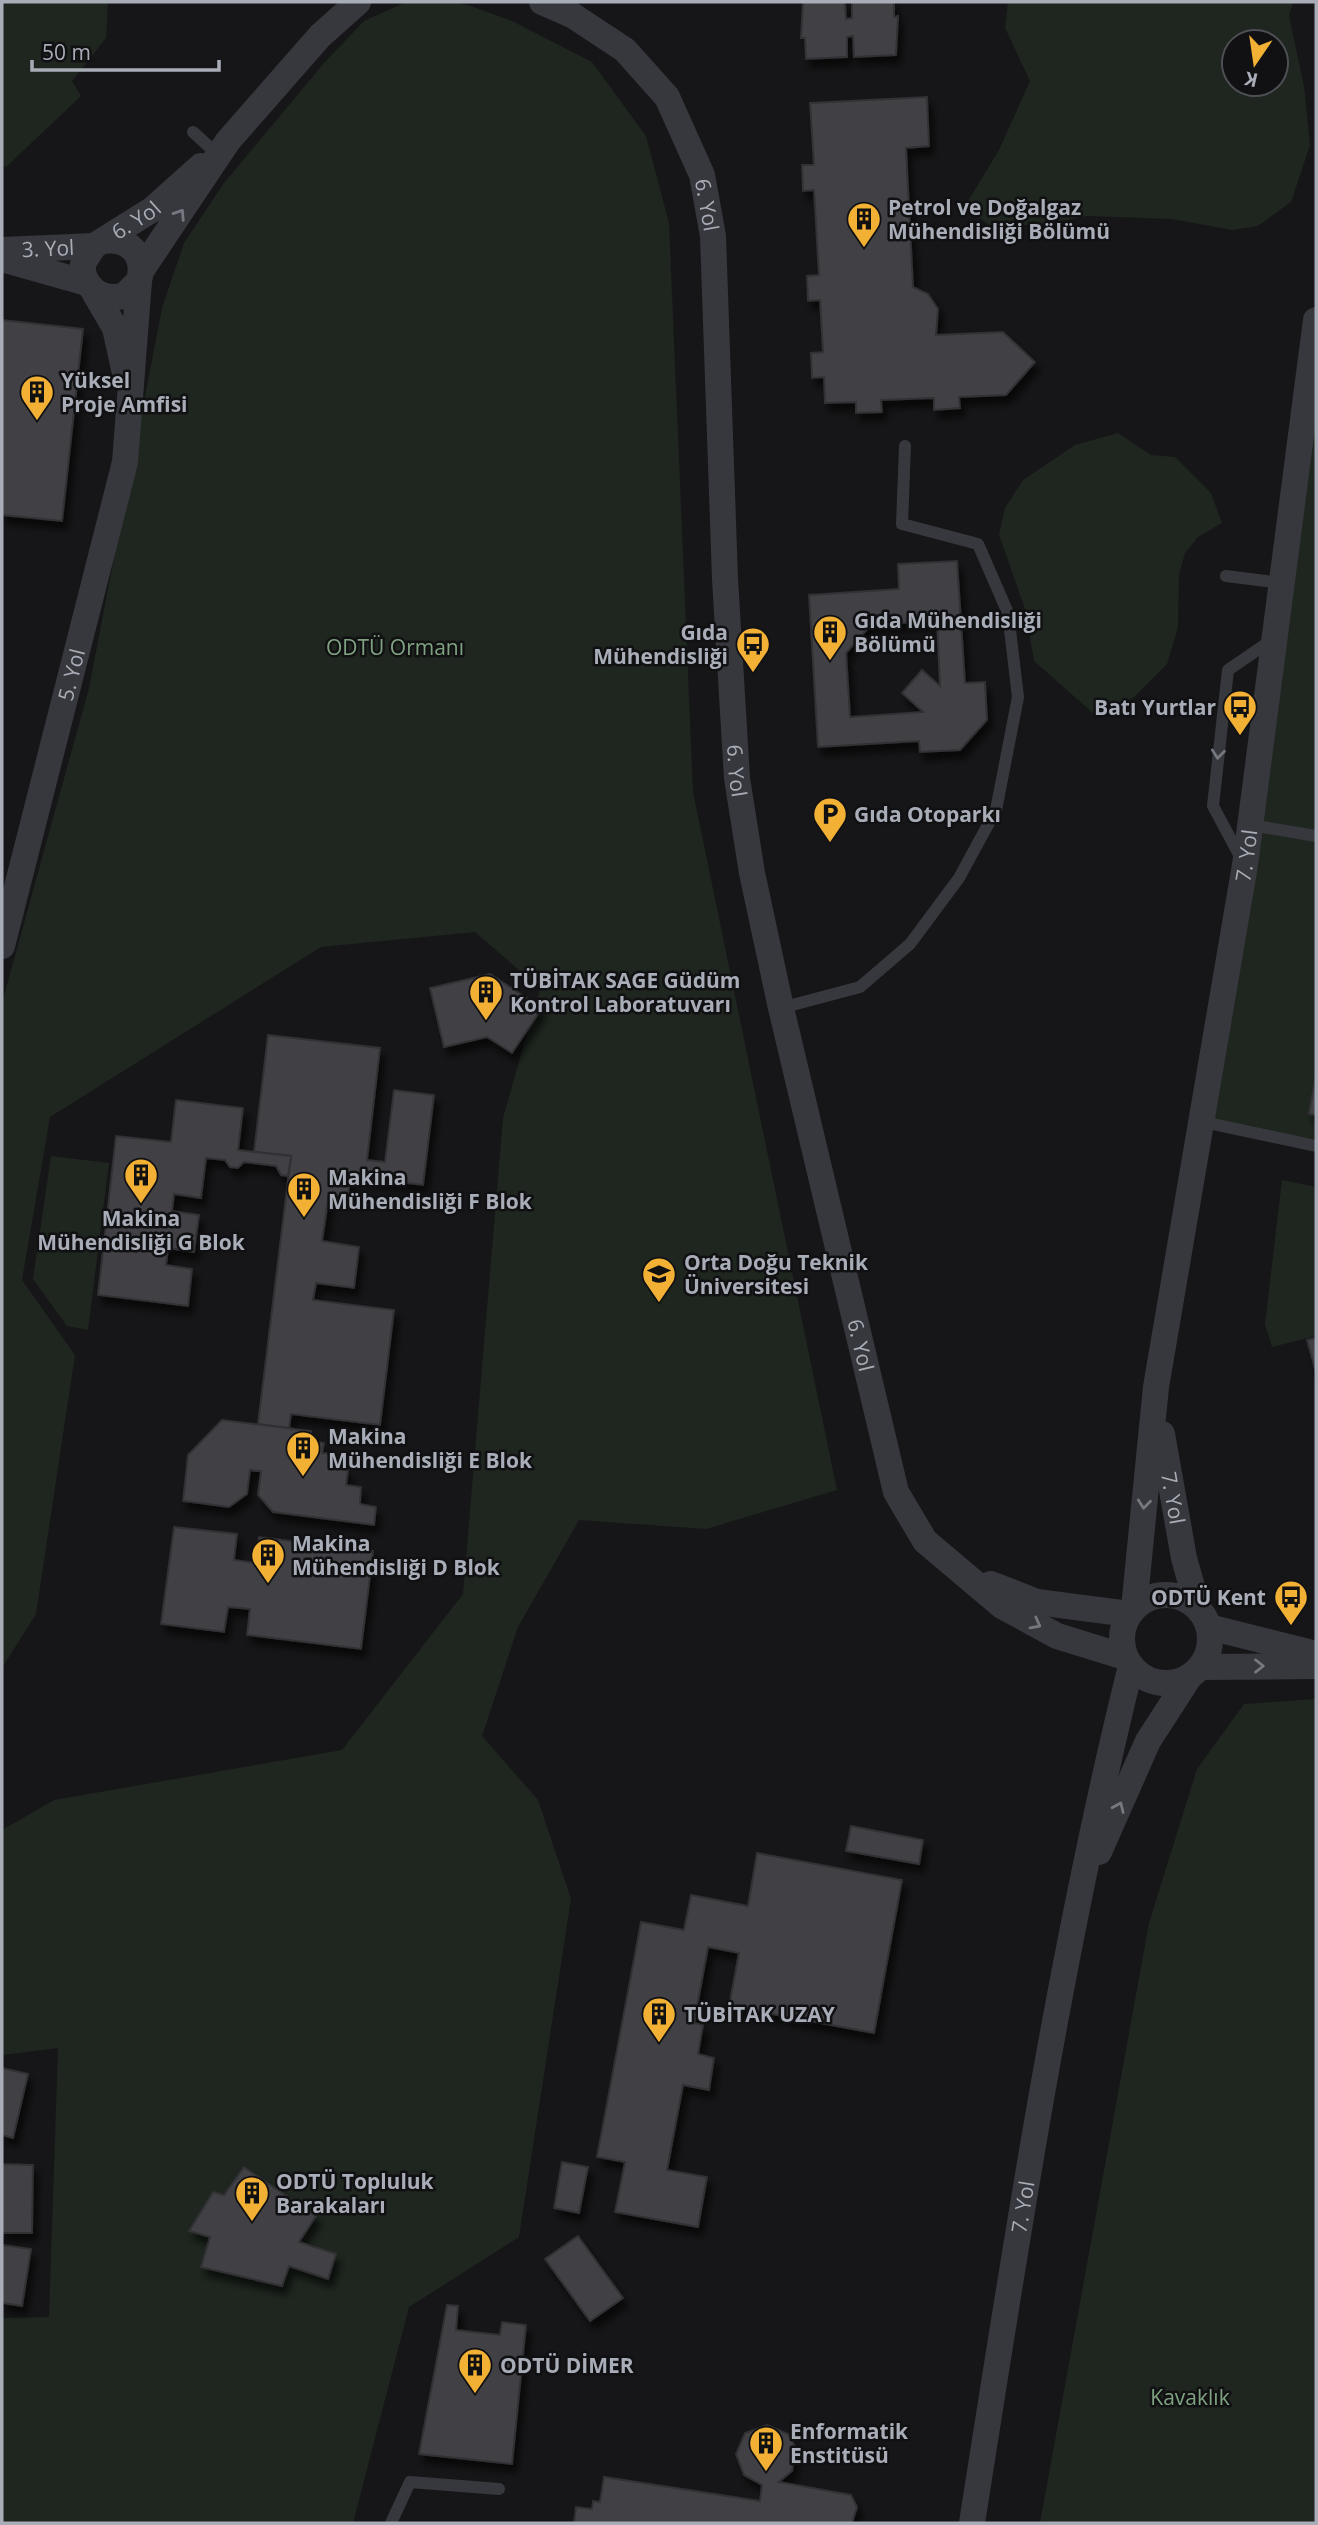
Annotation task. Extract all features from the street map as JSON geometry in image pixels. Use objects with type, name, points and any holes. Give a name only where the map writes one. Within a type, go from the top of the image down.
[{"type":"street","name":"6. Yol","points":[[98,243],[153,209],[222,147],[320,36],[358,2]]},
{"type":"street","name":"6. Yol","points":[[542,2],[572,15],[625,50],[667,97],[702,175],[713,236],[725,579],[737,778],[752,873],[782,1008],[896,1492],[925,1541],[1002,1606],[1046,1630],[1128,1661]]},
{"type":"street","name":"6. Yol","points":[[140,276],[222,147]]},
{"type":"street","points":[[122,241],[137,253],[140,276],[124,296],[104,297],[90,287],[83,263],[98,243],[122,241]]},
{"type":"street","name":"3. Yol","points":[[2,250],[98,243]]},
{"type":"street","name":"3. Yol","points":[[2,259],[90,287]]},
{"type":"street","name":"5. Yol","points":[[2,946],[7,907],[125,461],[140,276]]},
{"type":"street","name":"5. Yol","points":[[90,287],[115,328],[130,402]]},
{"type":"street","name":"7. Yol","points":[[972,2523],[1032,2141],[1128,1661],[1121,1634],[1131,1611],[1156,1387],[1203,1122],[1251,825],[1316,320]]},
{"type":"street","name":"7. Yol","points":[[1080,1891],[1148,1741],[1196,1672],[1211,1641],[1167,1479],[1156,1387]]},
{"type":"street","name":"6. Yol","points":[[960,1572],[1037,1602],[1131,1611]]},
{"type":"street","points":[[1131,1611],[1159,1595],[1173,1595],[1204,1617],[1316,1654]]},
{"type":"street","points":[[1128,1661],[1149,1680],[1163,1684],[1196,1672],[1316,1666]]},
{"type":"lane","points":[[193,132],[222,147]]},
{"type":"lane","points":[[782,1008],[860,987],[910,944],[958,878],[996,810],[1018,697],[1008,613],[978,544],[902,524],[905,446]]},
{"type":"lane","points":[[1226,576],[1282,583]]},
{"type":"lane","points":[[1245,865],[1213,806],[1228,670],[1275,638]]},
{"type":"lane","points":[[1251,825],[1316,836]]},
{"type":"lane","points":[[1203,1122],[1316,1146]]},
{"type":"lane","points":[[391,2523],[410,2482],[499,2489]]},
{"type":"green space","points":[[2,2],[108,2],[106,38],[72,81],[81,96],[6,167],[2,164]]},
{"type":"green space","name":"ODTÜ Ormanı","points":[[406,2],[453,2],[471,6],[512,21],[592,62],[646,136],[669,223],[693,792],[837,1490],[706,1529],[579,1520],[518,1627],[482,1736],[538,1800],[571,1899],[519,2237],[409,2307],[353,2523],[2,2523],[2,2318],[49,2317],[58,2048],[2,2055],[2,1830],[54,1800],[342,1750],[463,1594],[503,1118],[540,988],[475,932],[321,947],[50,1117],[22,1280],[75,1355],[36,1614],[2,1668],[2,1003],[89,688],[162,308],[184,243],[224,183],[324,63],[364,21]]},
{"type":"green space","points":[[1008,2],[1293,2],[1289,16],[1304,86],[1310,145],[1291,202],[1258,226],[1232,230],[1172,219],[1087,216],[1040,225],[989,225],[965,206],[999,150],[1030,81],[1005,28]]},
{"type":"green space","points":[[1316,320],[1316,1146],[1203,1122]]},
{"type":"green space","points":[[1118,433],[1151,455],[1175,457],[1211,493],[1222,523],[1198,537],[1185,553],[1179,574],[1178,627],[1167,664],[1133,698],[1094,714],[1034,661],[1025,609],[999,535],[1005,508],[1023,480],[1075,445]]},
{"type":"green space","points":[[51,1156],[109,1163],[88,1330],[67,1326],[33,1279]]},
{"type":"green space","points":[[1282,1180],[1316,1187],[1316,1336],[1272,1347],[1265,1324]]},
{"type":"green space","name":"Kavaklık","points":[[1316,1699],[1316,2523],[1040,2523],[1149,1923],[1197,1769],[1244,1704]]},
{"type":"building","points":[[803,2],[845,2],[846,19],[852,18],[852,2],[894,2],[894,17],[898,16],[896,55],[854,57],[853,36],[847,37],[847,57],[806,59],[805,38],[801,38]]},
{"type":"building","name":"Petrol ve Doğalgaz Mühendisliği Bölümü","points":[[927,97],[929,146],[906,148],[913,287],[928,294],[938,309],[936,335],[1003,332],[1035,362],[1006,395],[959,397],[960,408],[934,410],[934,398],[881,400],[882,412],[856,413],[856,402],[825,403],[824,377],[812,378],[811,353],[823,352],[820,300],[808,301],[807,276],[819,275],[814,190],[803,191],[802,165],[814,165],[810,103]]},
{"type":"building","name":"Yüksel Proje Amfisi","points":[[2,320],[83,329],[62,521],[2,515]]},
{"type":"building","name":"Gıda Mühendisliği Bölümü","points":[[957,561],[965,683],[985,682],[987,720],[960,750],[920,752],[919,741],[818,747],[809,595],[899,589],[898,564]],"holes":[[[937,621],[940,686],[922,670],[902,693],[923,712],[850,717],[846,653],[871,625]]]},
{"type":"building","name":"TÜBİTAK SAGE Güdüm Kontrol Laboratuvarı","points":[[490,974],[542,1008],[512,1053],[487,1037],[444,1047],[430,988]]},
{"type":"building","name":"Makina Mühendisliği F Blok","points":[[268,1035],[380,1048],[367,1160],[385,1162],[394,1090],[434,1095],[423,1185],[350,1176],[348,1197],[329,1194],[322,1241],[359,1247],[354,1288],[316,1283],[313,1300],[394,1310],[380,1425],[291,1414],[289,1428],[258,1424],[291,1156],[254,1152]]},
{"type":"building","points":[[1316,1075],[1316,1115],[1309,1114]]},
{"type":"building","name":"Makina Mühendisliği G Blok","points":[[176,1100],[243,1108],[238,1150],[291,1156],[288,1176],[281,1175],[276,1166],[244,1162],[238,1168],[230,1167],[225,1160],[206,1158],[201,1198],[174,1194],[172,1211],[199,1215],[194,1252],[168,1248],[166,1265],[192,1269],[188,1306],[98,1295],[116,1136],[171,1142]]},
{"type":"building","points":[[1316,1338],[1316,1372],[1307,1340]]},
{"type":"building","name":"Makina Mühendisliği E Blok","points":[[222,1420],[311,1431],[310,1441],[324,1443],[322,1453],[334,1454],[332,1468],[348,1470],[346,1485],[361,1487],[360,1504],[376,1507],[374,1525],[273,1512],[258,1495],[261,1471],[250,1470],[247,1494],[229,1507],[183,1501],[188,1455]]},
{"type":"building","name":"Makina Mühendisliği D Blok","points":[[174,1527],[237,1534],[234,1560],[256,1563],[259,1537],[373,1551],[361,1649],[247,1635],[250,1609],[228,1607],[224,1632],[161,1624]]},
{"type":"building","points":[[851,1826],[923,1840],[919,1864],[846,1851]]},
{"type":"building","name":"TÜBİTAK UZAY","points":[[757,1853],[902,1880],[874,2033],[729,2006],[739,1953],[708,1947],[694,2023],[703,2025],[698,2054],[714,2058],[709,2090],[683,2085],[667,2170],[707,2177],[698,2227],[615,2212],[625,2162],[597,2157],[641,1922],[684,1930],[691,1895],[748,1906]]},
{"type":"building","points":[[2,2068],[28,2074],[13,2138],[2,2135]]},
{"type":"building","points":[[562,2162],[588,2167],[579,2213],[554,2208]]},
{"type":"building","points":[[2,2164],[33,2165],[32,2233],[2,2233]]},
{"type":"building","name":"ODTÜ Topluluk Barakaları","points":[[244,2167],[316,2216],[299,2242],[336,2254],[328,2279],[289,2266],[282,2286],[201,2267],[210,2237],[189,2231],[213,2192],[224,2195]]},
{"type":"building","points":[[578,2236],[623,2298],[590,2321],[545,2259]]},
{"type":"building","points":[[2,2245],[31,2249],[22,2306],[2,2303]]},
{"type":"building","name":"ODTÜ DİMER","points":[[447,2305],[458,2306],[456,2330],[500,2335],[502,2322],[526,2325],[512,2464],[419,2454]]},
{"type":"building","name":"Enformatik Enstitüsü","points":[[767,2425],[788,2434],[796,2448],[792,2471],[779,2482],[851,2495],[857,2507],[852,2523],[574,2523],[576,2507],[592,2509],[593,2501],[600,2502],[604,2477],[760,2501],[762,2485],[744,2475],[736,2454],[745,2433]]},
{"type":"place","name":"Petrol ve Doğalgaz Mühendisliği Bölümü","points":[[864,249]]},
{"type":"place","name":"Yüksel Proje Amfisi","points":[[37,422]]},
{"type":"place","name":"Gıda Mühendisliği Bölümü","points":[[830,662]]},
{"type":"place","name":"Gıda Mühendisliği","points":[[753,674]]},
{"type":"place","name":"Batı Yurtlar","points":[[1240,737]]},
{"type":"place","name":"Gıda Otoparkı","points":[[830,844]]},
{"type":"place","name":"TÜBİTAK SAGE Güdüm Kontrol Laboratuvarı","points":[[486,1022]]},
{"type":"place","name":"Makina Mühendisliği G Blok","points":[[141,1205]]},
{"type":"place","name":"Makina Mühendisliği F Blok","points":[[304,1219]]},
{"type":"place","name":"Orta Doğu Teknik Üniversitesi","points":[[659,1304]]},
{"type":"place","name":"Makina Mühendisliği E Blok","points":[[303,1478]]},
{"type":"place","name":"Makina Mühendisliği D Blok","points":[[268,1585]]},
{"type":"place","name":"ODTÜ Kent","points":[[1291,1627]]},
{"type":"place","name":"TÜBİTAK UZAY","points":[[659,2044]]},
{"type":"place","name":"ODTÜ Topluluk Barakaları","points":[[252,2223]]},
{"type":"place","name":"ODTÜ DİMER","points":[[475,2395]]},
{"type":"place","name":"Enformatik Enstitüsü","points":[[766,2473]]}]
